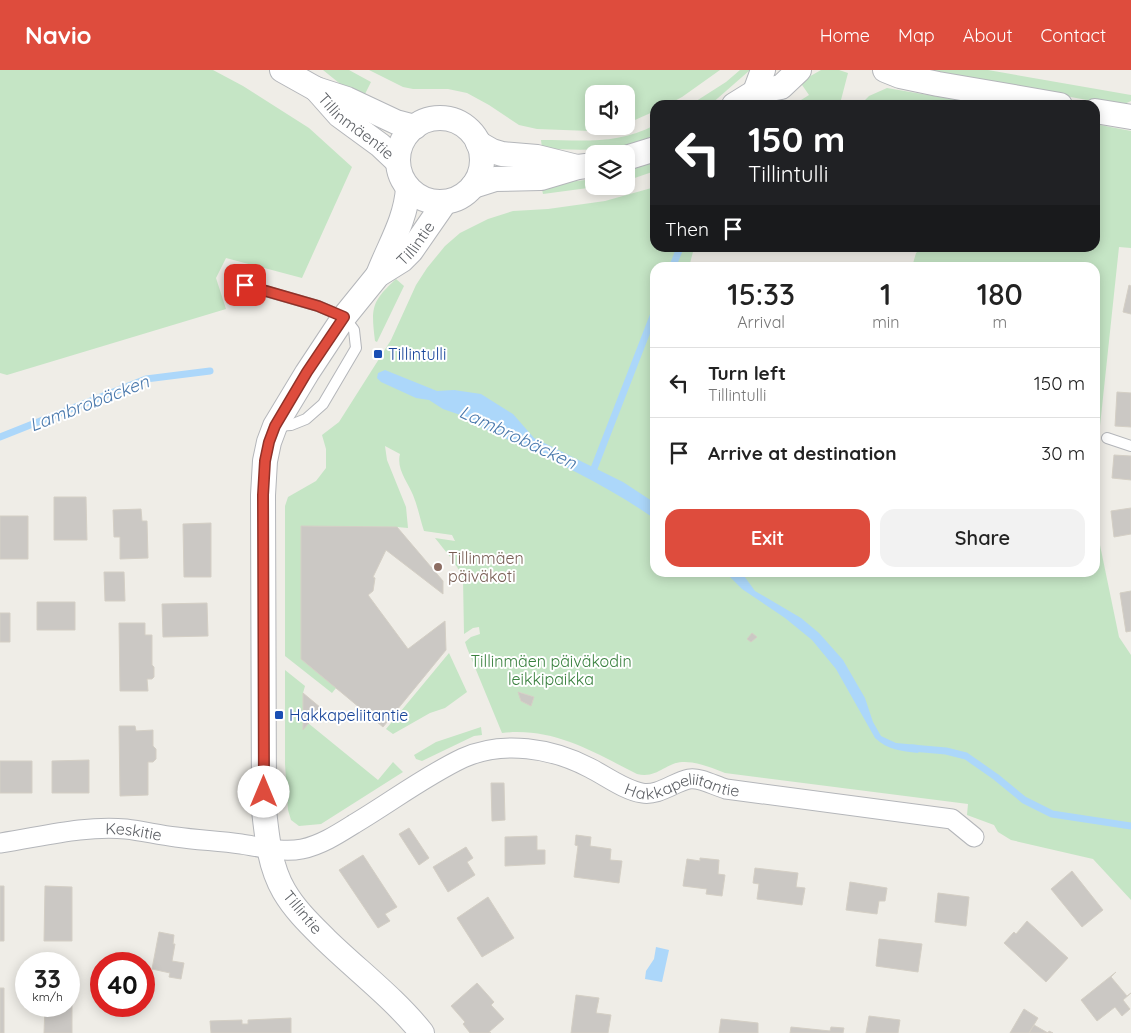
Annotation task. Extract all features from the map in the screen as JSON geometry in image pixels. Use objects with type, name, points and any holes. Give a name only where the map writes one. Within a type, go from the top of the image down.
[{"type":"street","name":"Tillinmäentie","points":[[282,70],[316,89],[347,99],[396,122],[416,126]]},
{"type":"street","points":[[755,92],[763,70]]},
{"type":"street","points":[[742,100],[755,92],[781,87],[799,70]]},
{"type":"street","points":[[885,70],[900,76],[938,84],[1031,100]]},
{"type":"street","name":"Tillinmäentie","points":[[316,89],[338,115],[380,145],[398,162]]},
{"type":"street","points":[[1100,112],[1131,117]]},
{"type":"street","points":[[435,119],[456,122],[472,134],[478,143],[482,165],[479,176],[465,194],[456,199],[445,202],[425,199],[408,188],[403,180],[398,162],[399,152],[402,142],[416,126],[435,119]]},
{"type":"street","points":[[478,143],[502,154],[537,157],[585,166]]},
{"type":"street","points":[[635,155],[650,151]]},
{"type":"street","points":[[473,186],[495,179],[541,178],[585,166]]},
{"type":"street","name":"Tillintie","points":[[408,188],[407,204],[399,230],[388,250],[378,275],[344,317],[307,372],[275,426],[269,442],[265,461],[263,495],[264,810],[268,850],[278,879],[294,906],[356,969],[410,1018],[422,1033]]},
{"type":"street","name":"Tillintie","points":[[378,275],[402,260],[411,251],[445,202]]},
{"type":"street","name":"Hakkapeliitantie","points":[[268,850],[302,849],[330,838],[465,757],[500,749],[522,748],[557,754],[644,794],[654,793],[690,779],[699,780],[726,789],[952,819],[974,837]]},
{"type":"street","name":"Keskitie","points":[[0,843],[83,829],[126,829],[177,838],[242,844],[268,850]]},
{"type":"lane","points":[[230,281],[318,306],[344,317]]},
{"type":"lane","points":[[1107,438],[1131,446]]},
{"type":"green space","points":[[0,70],[213,70],[243,86],[309,128],[352,167],[302,278],[226,258],[216,278],[226,309],[7,375],[0,373]]},
{"type":"green space","points":[[323,70],[349,70],[371,82],[363,98],[344,87]]},
{"type":"green space","points":[[369,70],[720,70],[676,100],[650,100],[650,113],[635,120],[635,85],[585,85],[585,131],[537,129],[519,125],[467,93],[448,89],[413,89],[403,87]]},
{"type":"green space","points":[[740,70],[750,70],[716,100],[698,100],[726,82]]},
{"type":"green space","points":[[821,70],[839,70],[848,73],[841,100],[801,100],[809,95],[800,82]]},
{"type":"green space","points":[[922,70],[988,70],[1131,95],[1131,101],[1120,106],[1100,102],[1100,100],[1087,100]]},
{"type":"green space","points":[[887,88],[957,100],[865,100],[869,96]]},
{"type":"green space","points":[[1100,125],[1131,131],[1131,248],[1119,247],[1100,426],[1100,262],[913,262],[916,253],[1100,252]]},
{"type":"green space","points":[[650,127],[650,137],[641,141],[627,145],[585,145],[585,150],[542,148],[541,140],[600,140],[635,135],[635,133]]},
{"type":"green space","points":[[650,163],[650,173],[635,178],[635,168]]},
{"type":"green space","points":[[585,180],[585,188],[543,194],[541,185]]},
{"type":"green space","name":"Tillinmäen päiväkodin leikkipaikka","points":[[650,188],[650,252],[693,252],[690,262],[650,262],[650,577],[1100,577],[1100,545],[1119,637],[1131,655],[1131,900],[1093,859],[1011,840],[998,832],[994,825],[967,815],[968,804],[725,773],[704,765],[687,762],[676,763],[656,773],[637,774],[589,750],[556,738],[521,732],[502,733],[465,642],[471,637],[480,634],[479,627],[473,628],[464,634],[463,579],[454,562],[435,538],[455,541],[452,535],[424,531],[415,500],[401,470],[400,454],[385,446],[387,460],[406,507],[408,528],[301,526],[301,659],[336,688],[332,693],[285,656],[285,506],[288,497],[316,481],[326,468],[326,449],[322,435],[339,422],[391,340],[416,285],[427,268],[445,246],[460,233],[488,219],[513,211],[548,209],[605,201],[626,195],[635,195],[635,193]],"holes":[[[519,692],[534,697],[531,705],[521,701]]]},
{"type":"green space","points":[[396,279],[404,286],[377,342],[375,341],[373,321],[375,306],[377,300]]},
{"type":"green space","points":[[449,653],[467,692],[445,708],[430,713],[393,734],[386,729]]},
{"type":"green space","points":[[285,670],[305,686],[303,693],[303,729],[308,723],[378,780],[393,762],[403,772],[321,824],[299,826],[291,820],[288,810],[285,764]]},
{"type":"green space","points":[[481,727],[482,735],[474,736],[422,761],[416,759],[414,755],[436,742]]},
{"type":"water","points":[[385,370],[437,391],[454,390],[481,394],[513,414],[534,438],[623,482],[650,500],[650,516],[590,480],[476,425],[469,418],[443,409],[429,400],[416,398],[381,382],[377,378],[378,373]]},
{"type":"water","points":[[730,577],[745,577],[755,591],[801,618],[819,633],[843,660],[865,698],[873,722],[881,736],[896,743],[918,745],[921,749],[918,753],[900,751],[875,738],[836,669],[812,640],[785,618],[742,589]]},
{"type":"water","points":[[656,947],[669,950],[662,982],[645,979],[646,971],[654,959]]},
{"type":"building","points":[[1129,285],[1131,286],[1131,314],[1123,312]]},
{"type":"building","points":[[1117,392],[1131,393],[1131,427],[1115,426]]},
{"type":"building","points":[[1114,455],[1131,456],[1131,480],[1112,478]]},
{"type":"building","points":[[54,497],[86,497],[87,540],[54,540]]},
{"type":"building","points":[[1131,508],[1131,534],[1114,537],[1111,511]]},
{"type":"building","points":[[141,509],[142,521],[147,521],[148,558],[120,559],[120,537],[114,537],[113,510]]},
{"type":"building","points":[[0,516],[28,516],[28,559],[0,559]]},
{"type":"building","points":[[211,523],[211,577],[184,577],[183,524]]},
{"type":"building","points":[[301,526],[397,527],[443,581],[443,594],[386,550],[373,577],[375,578],[373,591],[368,595],[408,649],[445,621],[446,650],[383,727],[301,659]]},
{"type":"building","points":[[104,572],[124,572],[125,601],[105,601]]},
{"type":"building","points":[[1131,591],[1131,631],[1126,632],[1120,593]]},
{"type":"building","points":[[37,602],[75,602],[75,630],[37,630]]},
{"type":"building","points":[[207,603],[208,636],[163,637],[162,604]]},
{"type":"building","points":[[0,613],[10,613],[10,642],[0,642]]},
{"type":"building","points":[[119,623],[145,623],[145,635],[152,635],[154,677],[147,679],[148,691],[120,691]]},
{"type":"building","points":[[752,633],[757,637],[751,642],[747,639]]},
{"type":"building","points":[[518,692],[534,697],[531,706],[521,701]]},
{"type":"building","points":[[303,693],[321,708],[303,730]]},
{"type":"building","points":[[119,726],[135,726],[136,731],[153,730],[153,746],[156,749],[156,759],[153,762],[148,762],[148,795],[120,796]]},
{"type":"building","points":[[89,760],[89,793],[52,793],[52,761]]},
{"type":"building","points":[[0,761],[32,761],[32,793],[0,793]]},
{"type":"building","points":[[491,783],[504,783],[505,820],[492,821]]},
{"type":"building","points":[[409,828],[429,858],[419,865],[399,834]]},
{"type":"building","points":[[576,835],[591,837],[590,846],[611,849],[610,860],[622,861],[619,883],[574,877],[578,846],[575,845]]},
{"type":"building","points":[[537,836],[537,850],[545,850],[545,864],[505,866],[505,837]]},
{"type":"building","points":[[466,847],[473,858],[467,862],[475,875],[448,892],[433,867]]},
{"type":"building","points":[[363,855],[397,907],[385,914],[390,921],[378,928],[339,870]]},
{"type":"building","points":[[700,858],[719,860],[718,874],[725,875],[722,896],[706,894],[707,889],[683,886],[687,859],[700,861]]},
{"type":"building","points":[[755,868],[798,873],[796,887],[805,888],[802,905],[757,899],[759,884],[753,883]]},
{"type":"building","points":[[1072,871],[1103,910],[1082,927],[1051,889]]},
{"type":"building","points":[[850,882],[887,888],[885,901],[879,901],[877,914],[846,910]]},
{"type":"building","points":[[0,886],[4,886],[4,941],[0,941]]},
{"type":"building","points":[[45,886],[72,887],[72,941],[44,941]]},
{"type":"building","points":[[938,893],[969,897],[966,926],[935,922]]},
{"type":"building","points":[[488,897],[514,938],[482,957],[457,918]]},
{"type":"building","points":[[1027,921],[1068,958],[1046,982],[1004,943],[1014,932],[1016,934]]},
{"type":"building","points":[[159,932],[174,935],[173,944],[175,944],[172,961],[184,963],[181,979],[169,977],[170,973],[155,970],[155,953]]},
{"type":"building","points":[[879,939],[922,944],[918,972],[876,966]]},
{"type":"building","points":[[1116,972],[1111,977],[1127,996],[1131,993],[1123,1000],[1130,1009],[1122,1016],[1115,1007],[1097,1021],[1081,1000]]},
{"type":"building","points":[[477,983],[494,1002],[491,1005],[504,1019],[489,1032],[491,1033],[470,1033],[463,1024],[465,1022],[451,1006]]},
{"type":"building","points":[[0,988],[4,988],[4,1033],[0,1033]]},
{"type":"building","points":[[576,995],[599,998],[596,1013],[611,1015],[608,1033],[571,1033]]},
{"type":"building","points":[[1024,1009],[1038,1018],[1029,1033],[1010,1033]]},
{"type":"building","points":[[869,1016],[900,1020],[898,1033],[866,1033]]},
{"type":"building","points":[[45,1017],[72,1017],[72,1033],[44,1033]]},
{"type":"building","points":[[291,1018],[291,1033],[211,1033],[210,1021],[242,1020],[242,1024],[248,1024],[248,1020]]},
{"type":"building","points":[[721,1019],[758,1023],[758,1033],[719,1033]]},
{"type":"building","points":[[1034,1025],[1048,1033],[1029,1033]]},
{"type":"building","points":[[791,1027],[830,1031],[831,1027],[844,1028],[843,1033],[790,1033]]},
{"type":"waterway","points":[[674,262],[678,252]]},
{"type":"waterway","points":[[593,471],[650,324]]},
{"type":"waterway","name":"Lambrobäcken","points":[[0,437],[146,379],[210,371]]},
{"type":"waterway","name":"Lambrobäcken","points":[[912,748],[946,751],[966,756],[1024,800],[1052,814],[1131,826]]},
{"type":"place","name":"Tillintulli","points":[[378,354]]},
{"type":"place","name":"Tillinmäen päiväkoti","points":[[438,567]]},
{"type":"place","name":"Hakkapeliitantie","points":[[279,715]]},
{"type":"route","points":[[245,285],[318,306],[344,317],[324,345],[275,426],[265,461],[263,495],[264,792]]}]
